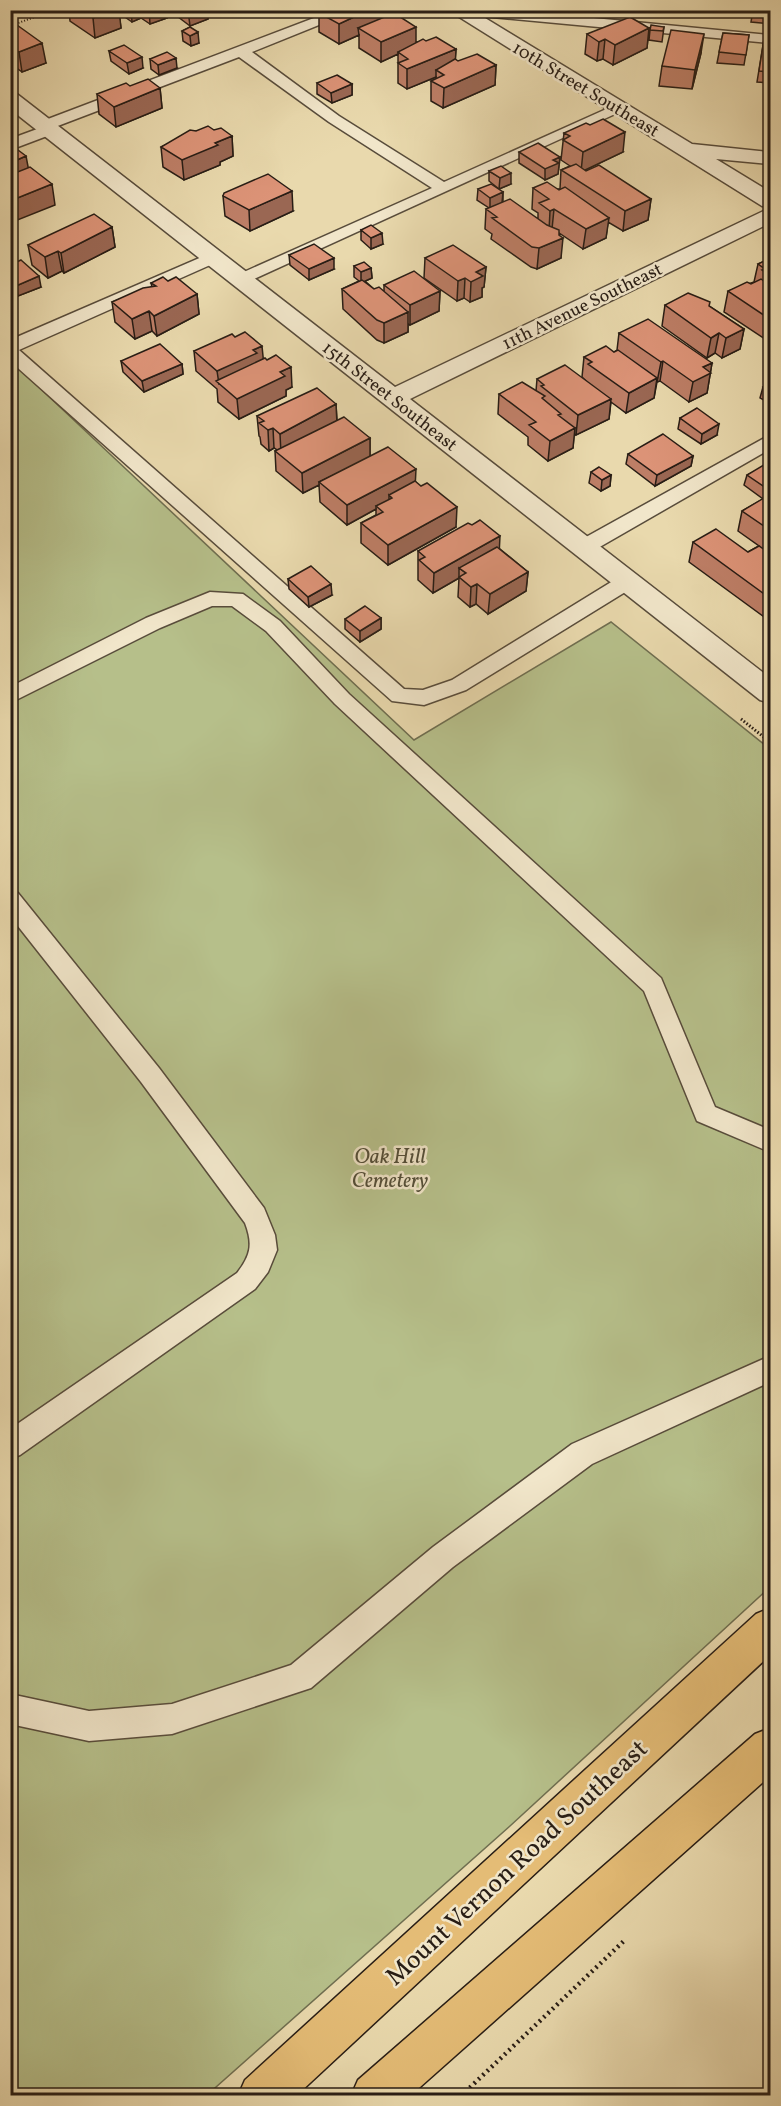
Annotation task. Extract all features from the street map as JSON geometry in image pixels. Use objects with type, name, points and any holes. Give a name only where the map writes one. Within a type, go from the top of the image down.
[{"type":"main road","name":"Mount Vernon Road Southeast","points":[[261,2096],[771,1628]]},
{"type":"main road","points":[[374,2096],[771,1749]]},
{"type":"street","name":"10th Street Southeast","points":[[458,10],[771,201]]},
{"type":"street","name":"15th Street Southeast","points":[[10,98],[211,258],[771,693]]},
{"type":"street","name":"10th Street Southeast","points":[[685,149],[771,158]]},
{"type":"street","name":"11th Avenue Southeast","points":[[394,398],[771,215]]},
{"type":"lane","points":[[10,145],[47,128],[349,10]]},
{"type":"lane","points":[[458,10],[771,39]]},
{"type":"lane","points":[[241,51],[334,119],[443,188]]},
{"type":"lane","points":[[241,280],[618,109]]},
{"type":"lane","points":[[211,258],[10,349],[399,696],[424,698],[459,685],[628,581]]},
{"type":"lane","points":[[584,547],[771,441]]},
{"type":"lane","points":[[10,696],[153,622],[210,599],[236,598],[273,626],[342,699],[653,985],[706,1114],[771,1141]]},
{"type":"lane","points":[[10,899],[150,1075],[255,1216],[266,1240],[259,1265],[246,1281],[10,1446]]},
{"type":"lane","points":[[10,1709],[89,1726],[171,1719],[300,1677],[443,1557],[582,1454],[771,1369]]},
{"type":"path","points":[[10,26],[54,10]]},
{"type":"path","points":[[461,2096],[635,1931]]},
{"type":"green space","name":"Oak Hill Cemetery","points":[[10,360],[414,740],[611,622],[770,749],[770,1587],[510,1826],[207,2095],[11,2095]]},
{"type":"building","points":[[81,10],[113,10],[93,18]]},
{"type":"building","points":[[324,10],[369,10],[339,24],[319,13]]},
{"type":"building","points":[[771,10],[771,13],[752,11]]},
{"type":"building","points":[[394,13],[416,27],[381,42],[358,28]]},
{"type":"building","points":[[630,17],[649,28],[615,45],[605,39],[599,42],[587,34]]},
{"type":"building","points":[[10,20],[42,43],[19,52],[10,46]]},
{"type":"building","points":[[651,25],[664,27],[663,31],[650,30]]},
{"type":"building","points":[[190,27],[198,32],[190,36],[182,31]]},
{"type":"building","points":[[671,30],[704,34],[695,70],[662,66]]},
{"type":"building","points":[[723,33],[749,35],[746,55],[719,52]]},
{"type":"building","points":[[436,37],[456,49],[407,69],[398,63],[408,59],[398,52],[423,39],[426,41]]},
{"type":"building","points":[[764,39],[771,40],[771,72],[759,71]]},
{"type":"building","points":[[124,45],[142,57],[127,63],[109,51]]},
{"type":"building","points":[[167,52],[176,58],[158,65],[150,59]]},
{"type":"building","points":[[477,54],[496,65],[444,88],[431,81],[444,75],[436,70],[455,59],[458,61]]},
{"type":"building","points":[[337,75],[352,84],[331,93],[317,83]]},
{"type":"building","points":[[148,79],[160,88],[114,107],[97,94],[126,83],[130,86]]},
{"type":"building","points":[[603,119],[625,132],[583,152],[563,140],[570,136],[564,133],[586,123],[590,125]]},
{"type":"building","points":[[208,126],[214,130],[221,128],[232,136],[215,143],[218,145],[182,160],[161,147],[190,130],[196,131]]},
{"type":"building","points":[[538,143],[560,157],[553,160],[559,163],[545,169],[519,152]]},
{"type":"building","points":[[10,144],[26,156],[10,163]]},
{"type":"building","points":[[576,164],[586,171],[599,165],[651,199],[625,211],[561,170]]},
{"type":"building","points":[[501,166],[511,173],[500,178],[489,171]]},
{"type":"building","points":[[30,167],[52,184],[10,201],[10,178],[13,177],[10,175]]},
{"type":"building","points":[[268,174],[292,191],[249,210],[223,196],[224,193]]},
{"type":"building","points":[[547,182],[559,190],[565,187],[609,218],[586,229],[554,209],[550,211],[539,203],[549,199],[533,188]]},
{"type":"building","points":[[491,184],[503,192],[490,198],[478,189]]},
{"type":"building","points":[[510,199],[547,225],[559,230],[559,235],[563,238],[539,248],[532,247],[492,218],[497,217],[486,209]]},
{"type":"building","points":[[94,214],[112,227],[61,253],[58,251],[45,257],[28,245]]},
{"type":"building","points":[[371,225],[382,233],[371,238],[361,230]]},
{"type":"building","points":[[314,244],[334,258],[309,269],[289,255]]},
{"type":"building","points":[[453,245],[486,267],[476,272],[483,276],[471,282],[465,278],[458,281],[425,258]]},
{"type":"building","points":[[771,258],[771,276],[758,264]]},
{"type":"building","points":[[21,260],[39,276],[16,286],[10,281],[10,265]]},
{"type":"building","points":[[364,262],[371,268],[361,272],[354,266]]},
{"type":"building","points":[[414,271],[440,291],[410,305],[384,285]]},
{"type":"building","points":[[163,277],[168,281],[176,277],[197,294],[154,316],[149,311],[132,319],[112,302],[143,288],[156,286],[151,283]]},
{"type":"building","points":[[761,279],[771,286],[771,320],[728,291],[747,282],[751,284]]},
{"type":"building","points":[[362,280],[374,289],[379,287],[408,312],[384,323],[377,320],[342,289]]},
{"type":"building","points":[[688,293],[710,302],[709,306],[744,329],[726,338],[719,333],[711,338],[665,305]]},
{"type":"building","points":[[648,319],[712,363],[703,367],[711,373],[693,382],[619,333]]},
{"type":"building","points":[[245,332],[262,346],[253,350],[257,353],[217,371],[194,351],[232,334],[235,337]]},
{"type":"building","points":[[160,344],[182,364],[142,381],[121,361]]},
{"type":"building","points":[[606,346],[614,352],[618,350],[657,378],[629,393],[588,364],[592,362],[584,357]]},
{"type":"building","points":[[276,355],[291,367],[280,372],[285,376],[237,399],[216,381],[265,358],[267,360]]},
{"type":"building","points":[[565,365],[611,399],[578,415],[541,386],[544,385],[537,379]]},
{"type":"building","points":[[522,382],[545,396],[542,398],[561,414],[558,415],[575,428],[550,441],[529,425],[536,422],[499,394]]},
{"type":"building","points":[[771,382],[771,392],[763,387]]},
{"type":"building","points":[[317,388],[336,404],[280,434],[273,428],[268,430],[259,423],[264,421],[257,416]]},
{"type":"building","points":[[697,408],[719,424],[702,434],[680,418]]},
{"type":"building","points":[[344,417],[370,438],[302,473],[275,451]]},
{"type":"building","points":[[663,434],[693,456],[657,475],[628,454]]},
{"type":"building","points":[[388,447],[416,469],[347,505],[319,482]]},
{"type":"building","points":[[771,463],[771,486],[766,488],[747,475]]},
{"type":"building","points":[[599,467],[611,475],[602,480],[591,472]]},
{"type":"building","points":[[415,481],[421,486],[427,483],[457,507],[388,545],[361,523],[383,512],[376,506],[392,498],[389,495]]},
{"type":"building","points":[[764,498],[771,502],[771,531],[742,511]]},
{"type":"building","points":[[480,520],[500,536],[434,573],[419,560],[425,557],[418,551],[468,523],[472,525]]},
{"type":"building","points":[[716,529],[748,552],[759,546],[771,554],[771,599],[693,542]]},
{"type":"building","points":[[497,547],[528,572],[490,594],[477,584],[471,587],[459,577],[466,573],[459,568]]},
{"type":"building","points":[[311,566],[331,584],[308,597],[288,579]]},
{"type":"building","points":[[365,606],[381,618],[360,631],[345,619]]}]
